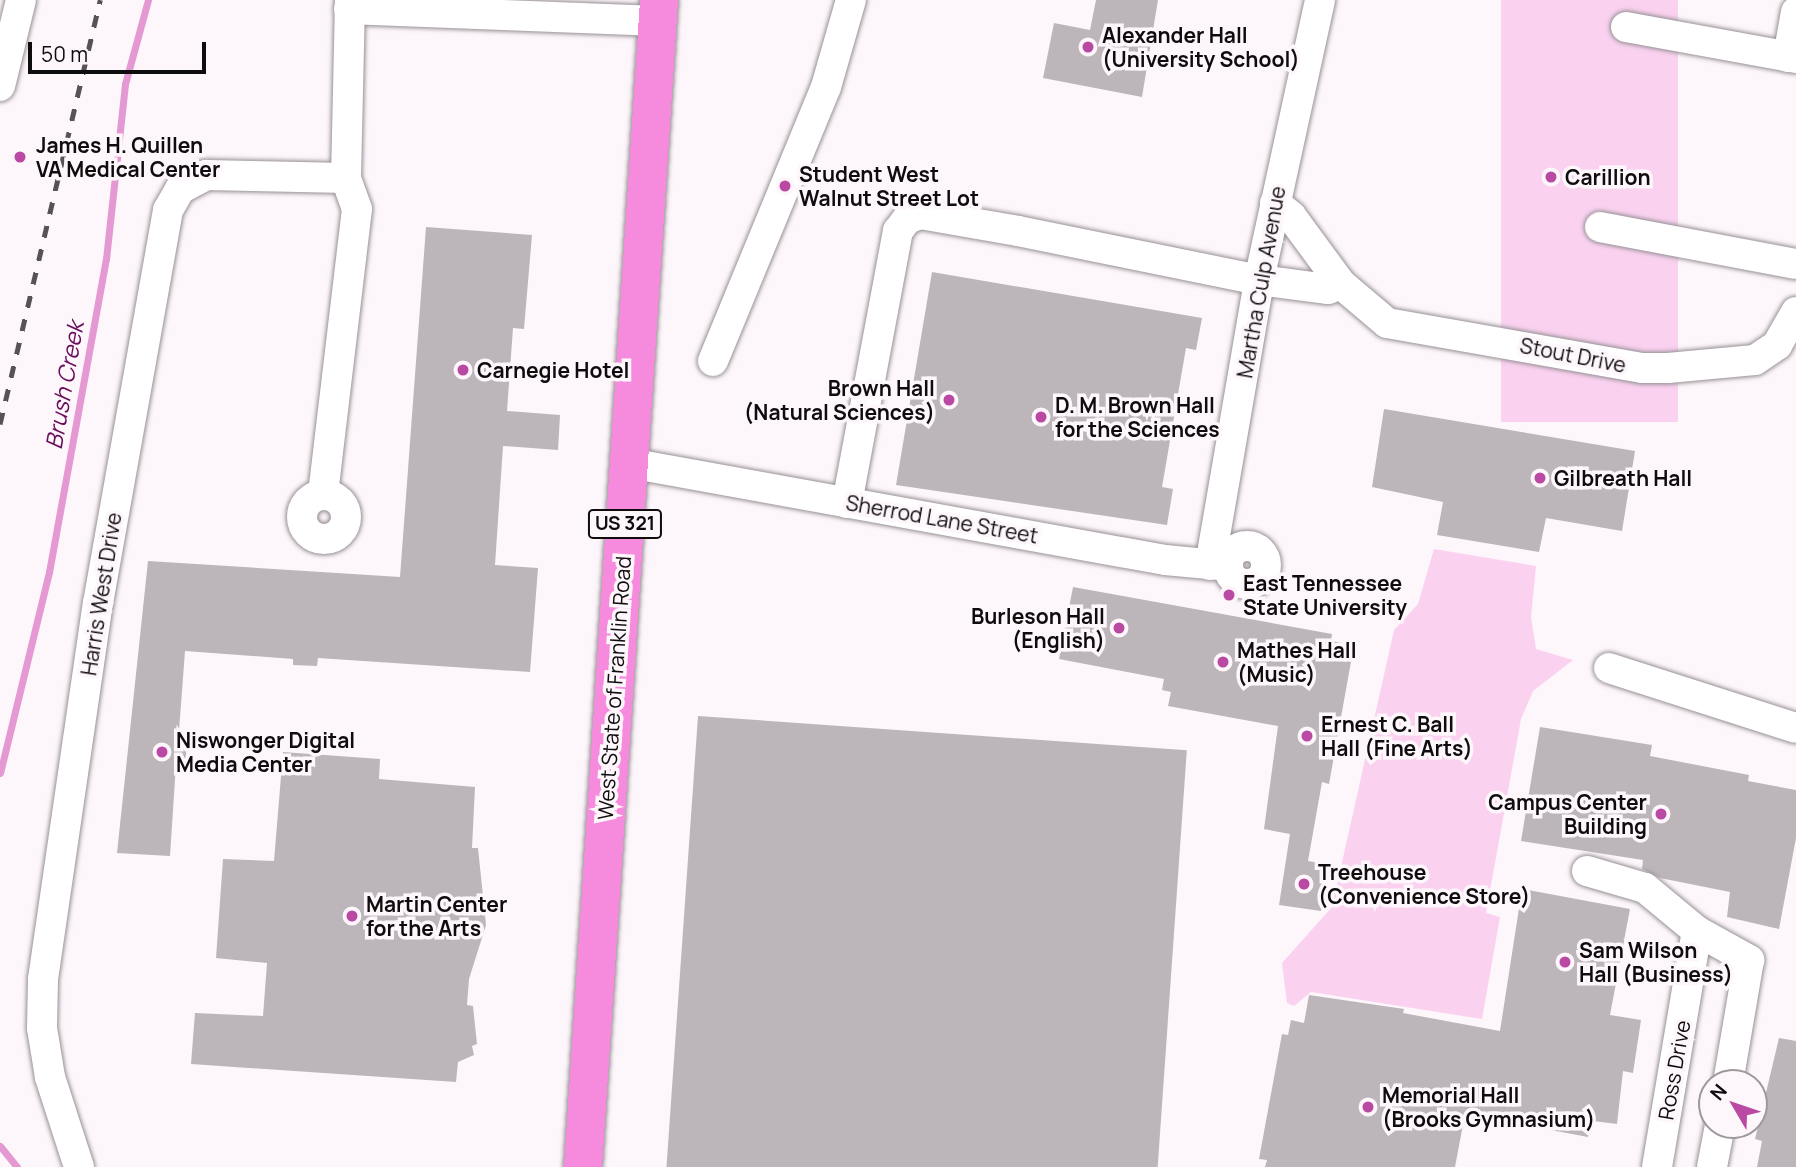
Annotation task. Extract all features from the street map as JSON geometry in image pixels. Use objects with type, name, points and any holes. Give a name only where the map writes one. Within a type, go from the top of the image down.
[{"type":"highway","name":"West State of Franklin Road","points":[[583,1167],[658,10]]},
{"type":"street","points":[[0,86],[21,0]]},
{"type":"street","points":[[713,361],[826,87],[851,0]]},
{"type":"street","name":"Martha Culp Avenue","points":[[1228,571],[1259,280],[1320,0]]},
{"type":"street","points":[[324,494],[357,209],[345,178],[349,4],[658,10]]},
{"type":"street","points":[[1626,27],[1793,39]]},
{"type":"street","name":"Harris West Drive","points":[[79,1167],[50,1077],[42,1028],[43,979],[98,603],[168,210],[180,189],[206,175],[345,178]]},
{"type":"street","name":"Stout Drive","points":[[1275,203],[1291,216],[1341,284],[1387,323],[1642,368],[1755,360],[1777,345],[1796,312]]},
{"type":"street","points":[[847,503],[898,231],[907,219],[920,214],[1259,280],[1328,289],[1341,284]]},
{"type":"street","points":[[1600,227],[1796,264]]},
{"type":"street","name":"Sherrod Lane Street","points":[[629,463],[1228,571]]},
{"type":"street","points":[[1609,668],[1796,728]]},
{"type":"street","points":[[1587,871],[1645,888],[1697,931],[1749,960],[1730,1069]]},
{"type":"street","name":"Ross Drive","points":[[1657,1167],[1697,931]]},
{"type":"street","points":[[1712,1167],[1717,1139]]},
{"type":"shaded area","points":[[1501,0],[1678,0],[1678,422],[1501,422]]},
{"type":"shaded area","points":[[1434,549],[1536,566],[1531,617],[1536,649],[1573,660],[1533,691],[1521,719],[1486,913],[1500,917],[1482,1019],[1311,992],[1294,1006],[1287,1003],[1282,963],[1332,907],[1394,630],[1418,604]]},
{"type":"building","name":"Alexander Hall (University School)","points":[[1096,0],[1158,0],[1142,97],[1043,78],[1054,23],[1090,30]]},
{"type":"building","points":[[426,227],[532,235],[524,329],[513,328],[507,411],[560,415],[558,450],[503,446],[495,565],[538,568],[530,672],[318,658],[317,666],[293,665],[293,659],[185,651],[178,744],[187,745],[185,765],[176,764],[170,856],[117,853],[148,561],[400,577]]},
{"type":"building","name":"Brown Hall (Natural Sciences)","points":[[932,272],[1202,318],[1196,350],[1186,348],[1162,487],[1173,489],[1167,525],[896,485]]},
{"type":"building","name":"Gilbreath Hall","points":[[1384,409],[1635,451],[1622,531],[1546,518],[1539,552],[1437,535],[1443,502],[1372,487]]},
{"type":"building","points":[[1073,587],[1332,634],[1331,641],[1354,645],[1329,784],[1322,782],[1308,861],[1328,864],[1321,911],[1279,905],[1290,834],[1264,829],[1278,726],[1168,706],[1171,692],[1162,690],[1164,679],[1059,659]]},
{"type":"building","points":[[698,716],[1187,750],[1158,1167],[666,1167]]},
{"type":"building","name":"Campus Center Building","points":[[1540,727],[1652,745],[1650,756],[1749,775],[1748,781],[1796,790],[1796,838],[1779,929],[1727,917],[1730,892],[1660,878],[1642,869],[1643,860],[1521,841]]},
{"type":"building","name":"Martin Center for the Arts","points":[[283,752],[380,759],[379,779],[475,787],[472,848],[478,848],[486,925],[469,979],[467,1005],[473,1006],[477,1044],[472,1046],[474,1055],[458,1062],[456,1082],[191,1064],[195,1013],[263,1016],[267,963],[216,958],[223,859],[274,861]]},
{"type":"building","points":[[1522,889],[1630,909],[1610,1015],[1641,1020],[1633,1073],[1623,1071],[1617,1124],[1593,1121],[1588,1137],[1465,1114],[1455,1167],[1265,1167],[1267,1160],[1259,1159],[1282,1034],[1288,1035],[1291,1020],[1304,1023],[1309,995],[1404,1009],[1403,1013],[1500,1031]]},
{"type":"building","points":[[1779,1038],[1796,1041],[1796,1167],[1757,1167],[1762,1141],[1755,1139],[1768,1139],[1768,1084]]},
{"type":"waterway","name":"Brush Creek","points":[[0,773],[49,572],[106,259],[125,84],[148,0]]},
{"type":"waterway","name":"Brush Creek","points":[[0,1146],[17,1167]]},
{"type":"railway","points":[[0,424],[100,0]]},
{"type":"place","name":"Alexander Hall (University School)","points":[[1088,47]]},
{"type":"place","name":"James H. Quillen VA Medical Center","points":[[20,157]]},
{"type":"place","name":"Carillion","points":[[1551,177]]},
{"type":"place","name":"Student West Walnut Street Lot","points":[[785,186]]},
{"type":"place","name":"Carnegie Hotel","points":[[463,370]]},
{"type":"place","name":"Brown Hall (Natural Sciences)","points":[[949,400]]},
{"type":"place","name":"D. M. Brown Hall for the Sciences","points":[[1041,417]]},
{"type":"place","name":"Gilbreath Hall","points":[[1540,478]]},
{"type":"place","name":"East Tennessee State University","points":[[1229,595]]},
{"type":"place","name":"Burleson Hall (English)","points":[[1119,628]]},
{"type":"place","name":"Mathes Hall (Music)","points":[[1223,662]]},
{"type":"place","name":"Ernest C. Ball Hall (Fine Arts)","points":[[1307,736]]},
{"type":"place","name":"Niswonger Digital Media Center","points":[[162,752]]},
{"type":"place","name":"Campus Center Building","points":[[1661,814]]},
{"type":"place","name":"Treehouse (Convenience Store)","points":[[1304,884]]},
{"type":"place","name":"Martin Center for the Arts","points":[[352,916]]},
{"type":"place","name":"Sam Wilson Hall (Business)","points":[[1565,962]]},
{"type":"place","name":"Memorial Hall (Brooks Gymnasium)","points":[[1368,1107]]}]
